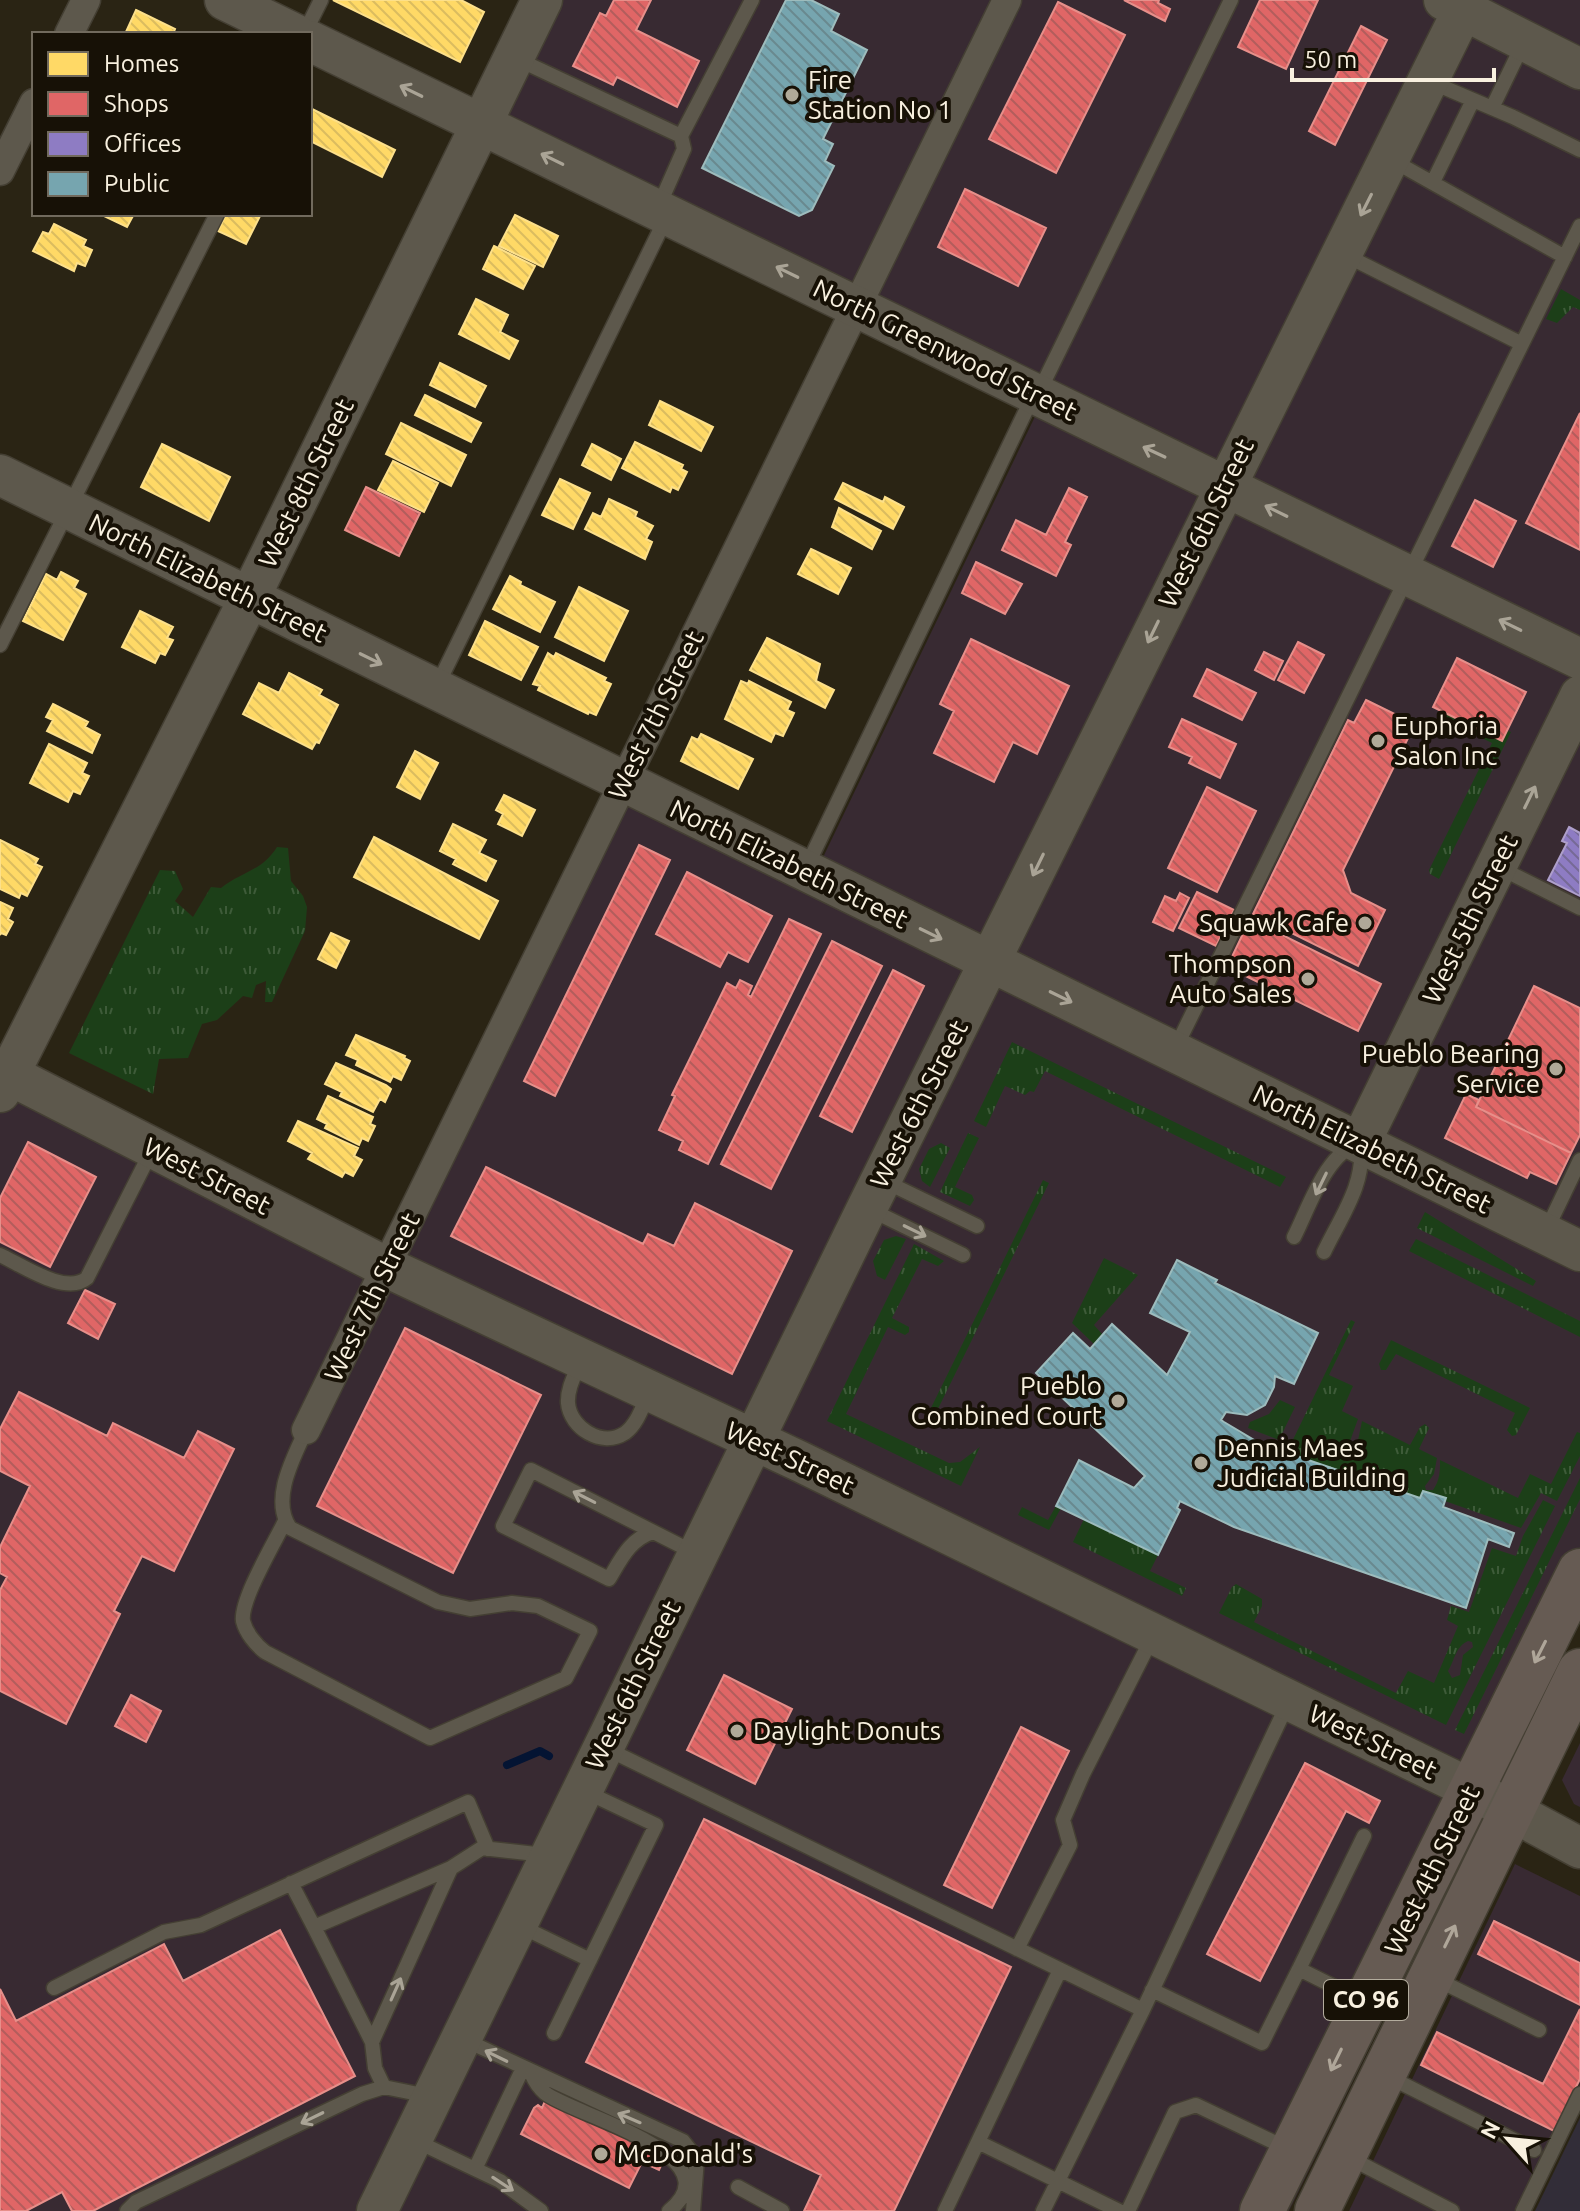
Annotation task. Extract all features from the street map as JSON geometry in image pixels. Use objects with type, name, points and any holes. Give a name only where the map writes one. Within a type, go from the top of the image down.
[{"type":"main road","name":"West 4th Street","points":[[1262,2211],[1580,1571]]},
{"type":"main road","name":"West 4th Street","points":[[1317,2211],[1580,1671]]},
{"type":"street","points":[[70,32],[86,0]]},
{"type":"street","points":[[225,0],[291,32]]},
{"type":"street","name":"West 8th Street","points":[[3,1079],[249,599],[542,0]]},
{"type":"street","name":"West 7th Street","points":[[303,1427],[386,1267],[1007,0]]},
{"type":"street","points":[[1458,3],[1580,69]]},
{"type":"street","name":"West 6th Street","points":[[377,2211],[874,1194],[1390,158],[1427,80],[1458,3]]},
{"type":"street","name":"North Greenwood Street","points":[[312,42],[1580,659]]},
{"type":"street","points":[[0,171],[32,107]]},
{"type":"street","name":"North Elizabeth Street","points":[[0,475],[1580,1251]]},
{"type":"street","name":"West 5th Street","points":[[1360,1143],[1580,696]]},
{"type":"street","name":"West Street","points":[[3,1079],[153,1148],[386,1267],[801,1462],[1471,1789],[1580,1848]]},
{"type":"lane","points":[[305,32],[321,0]]},
{"type":"lane","points":[[435,690],[663,212],[684,149],[681,136],[752,0]]},
{"type":"lane","points":[[805,872],[1035,395],[1231,0]]},
{"type":"lane","points":[[1492,108],[1525,41]]},
{"type":"lane","points":[[514,58],[681,136]]},
{"type":"lane","points":[[1427,80],[1580,150]]},
{"type":"lane","points":[[1433,182],[1473,100]]},
{"type":"lane","points":[[1390,158],[1565,257]]},
{"type":"lane","points":[[0,645],[216,216]]},
{"type":"lane","points":[[1174,1052],[1580,226]]},
{"type":"lane","points":[[1341,253],[1522,344]]},
{"type":"lane","points":[[1496,866],[1580,908]]},
{"type":"lane","points":[[1294,1237],[1333,1161],[1347,1148],[1360,1143],[1362,1163],[1357,1186],[1324,1252]]},
{"type":"lane","points":[[0,1255],[59,1283],[74,1286],[81,1283],[87,1278],[153,1148]]},
{"type":"lane","points":[[1544,1233],[1580,1160]]},
{"type":"lane","points":[[874,1194],[977,1226]]},
{"type":"lane","points":[[874,1194],[963,1255]]},
{"type":"lane","points":[[581,1359],[570,1388],[568,1401],[571,1415],[577,1426],[598,1437],[615,1437],[631,1427],[650,1392]]},
{"type":"lane","points":[[285,1521],[244,1609],[243,1621],[254,1644],[430,1738],[566,1678],[590,1631],[538,1606],[512,1603],[470,1609],[438,1602],[290,1528],[285,1521],[282,1498],[303,1427]]},
{"type":"lane","points":[[653,1532],[641,1535],[632,1542],[609,1579],[503,1526],[531,1470],[698,1554]]},
{"type":"lane","points":[[1017,1949],[1070,1845],[1063,1820],[1153,1636]]},
{"type":"lane","points":[[1043,2211],[1143,2010],[1288,1702]]},
{"type":"lane","points":[[603,1748],[1143,2010]]},
{"type":"lane","points":[[554,2033],[656,1825],[582,1789]]},
{"type":"lane","points":[[54,1988],[164,1932],[201,1925],[468,1802],[488,1849]]},
{"type":"lane","points":[[1152,1990],[1262,2043],[1364,1836]]},
{"type":"lane","points":[[314,1927],[451,1868],[482,1848],[550,1856]]},
{"type":"lane","points":[[372,2042],[451,1868]]},
{"type":"lane","points":[[291,1883],[372,2042],[375,2068],[384,2087]]},
{"type":"lane","points":[[516,1925],[590,1960]]},
{"type":"lane","points":[[1299,1969],[1365,2002]]},
{"type":"lane","points":[[945,2211],[1060,1970]]},
{"type":"lane","points":[[1430,1976],[1539,2030]]},
{"type":"lane","points":[[461,2039],[683,2141],[697,2159],[693,2211]]},
{"type":"lane","points":[[475,2169],[527,2070]]},
{"type":"lane","points":[[527,2070],[546,2094],[660,2148],[677,2162],[685,2179],[682,2196],[671,2210]]},
{"type":"lane","points":[[1383,2074],[1534,2150]]},
{"type":"lane","points":[[127,2211],[150,2195],[362,2094],[384,2087],[432,2097]]},
{"type":"lane","points":[[1523,2211],[1580,2094]]},
{"type":"lane","points":[[1128,2211],[1175,2112],[1196,2105],[1291,2150]]},
{"type":"lane","points":[[412,2139],[500,2181],[541,2211]]},
{"type":"lane","points":[[978,2142],[1119,2211]]},
{"type":"lane","points":[[1344,2155],[1452,2211]]},
{"type":"lane","points":[[738,2187],[782,2211]]},
{"type":"shaded area","points":[[542,0],[1580,0],[1580,1620],[1289,2211],[0,2211],[0,1092],[386,1267],[623,783],[814,876],[1043,400],[481,125]]},
{"type":"shaded area","points":[[1580,1743],[1580,1807],[1574,1804],[1562,1780]]},
{"type":"shaded area","points":[[1515,1864],[1580,1896],[1580,2083],[1517,2211],[1349,2211]]},
{"type":"shaded area","points":[[1580,2118],[1580,2211],[1535,2211]]},
{"type":"green space","points":[[1561,289],[1580,300],[1580,310],[1573,307],[1557,323],[1546,319]]},
{"type":"green space","points":[[1444,712],[1511,732],[1439,879],[1429,870],[1492,743],[1441,718]]},
{"type":"green space","points":[[277,847],[288,848],[291,881],[307,907],[305,931],[272,1002],[265,1002],[266,981],[256,985],[252,998],[243,996],[217,1020],[202,1024],[188,1058],[159,1059],[153,1094],[69,1053],[160,870],[175,871],[183,889],[175,901],[193,917],[211,887],[221,888],[258,866]]},
{"type":"green space","points":[[1012,1042],[1286,1177],[1280,1187],[1045,1071],[1034,1092],[1025,1095],[1005,1086],[986,1127],[974,1121]]},
{"type":"green space","points":[[968,1133],[979,1138],[955,1187],[972,1195],[974,1200],[970,1206],[940,1192]]},
{"type":"green space","points":[[941,1143],[950,1148],[930,1187],[922,1181],[919,1169],[929,1149]]},
{"type":"green space","points":[[1043,1180],[1049,1183],[933,1419],[927,1416]]},
{"type":"green space","points":[[1425,1212],[1536,1281],[1533,1286],[1417,1228]]},
{"type":"green space","points":[[896,1236],[906,1239],[885,1280],[877,1276],[873,1261],[884,1240]]},
{"type":"green space","points":[[1416,1239],[1580,1321],[1580,1337],[1409,1251]]},
{"type":"green space","points":[[914,1244],[944,1261],[938,1266],[922,1259],[892,1318],[909,1327],[909,1332],[905,1335],[888,1327],[846,1414],[949,1463],[960,1462],[980,1447],[961,1486],[827,1421]]},
{"type":"green space","points":[[1104,1258],[1138,1275],[1094,1325],[1103,1335],[1094,1344],[1072,1323]]},
{"type":"green space","points":[[1351,1320],[1355,1322],[1329,1375],[1353,1386],[1342,1411],[1358,1419],[1349,1444],[1351,1450],[1357,1445],[1362,1421],[1410,1445],[1425,1424],[1429,1428],[1419,1449],[1437,1458],[1426,1490],[1433,1490],[1437,1483],[1440,1460],[1518,1498],[1530,1474],[1551,1484],[1577,1432],[1580,1433],[1580,1456],[1557,1501],[1541,1493],[1521,1528],[1445,1501],[1445,1498],[1423,1491],[1420,1498],[1287,1452]]},
{"type":"green space","points":[[1391,1340],[1530,1408],[1516,1435],[1512,1436],[1507,1430],[1515,1413],[1396,1354],[1386,1370],[1381,1370],[1379,1364]]},
{"type":"green space","points":[[1280,1400],[1295,1407],[1279,1440],[1248,1428],[1250,1422],[1269,1414]]},
{"type":"green space","points":[[1580,1478],[1580,1499],[1464,1734],[1455,1730]]},
{"type":"green space","points":[[1543,1500],[1555,1506],[1446,1725],[1219,1613],[1236,1584],[1262,1599],[1254,1622],[1396,1693],[1408,1671],[1434,1683],[1458,1626],[1447,1620],[1451,1606],[1469,1612],[1492,1548],[1516,1556]],"holes":[[[1468,1641],[1472,1642],[1473,1647],[1463,1655],[1460,1675],[1452,1678],[1448,1671],[1458,1650]]]},
{"type":"green space","points":[[1056,1506],[1061,1508],[1049,1530],[1018,1515],[1022,1507],[1048,1520]]},
{"type":"green space","points":[[1084,1519],[1158,1555],[1150,1571],[1186,1588],[1182,1596],[1073,1542]]},
{"type":"building: Homes","points":[[333,0],[461,0],[484,12],[460,62]]},
{"type":"building: Homes","points":[[136,10],[175,29],[174,32],[126,32]]},
{"type":"building: Homes","points":[[312,109],[395,150],[382,177],[312,142]]},
{"type":"building: Homes","points":[[515,215],[558,236],[543,267],[499,246]]},
{"type":"building: Homes","points":[[104,216],[133,216],[127,227]]},
{"type":"building: Homes","points":[[225,216],[260,216],[246,244],[218,231]]},
{"type":"building: Homes","points":[[54,224],[86,240],[83,246],[92,250],[85,266],[77,263],[74,271],[33,251],[43,232],[49,234]]},
{"type":"building: Homes","points":[[494,246],[535,266],[523,289],[483,269]]},
{"type":"building: Homes","points":[[476,299],[508,315],[500,332],[518,341],[509,359],[459,334]]},
{"type":"building: Homes","points":[[440,363],[486,386],[475,407],[430,385]]},
{"type":"building: Homes","points":[[425,395],[481,423],[471,442],[415,415]]},
{"type":"building: Homes","points":[[660,401],[713,427],[701,451],[649,425]]},
{"type":"building: Homes","points":[[401,423],[466,455],[451,486],[386,454]]},
{"type":"building: Homes","points":[[635,442],[683,465],[681,469],[687,472],[678,490],[672,487],[670,492],[622,468]]},
{"type":"building: Homes","points":[[162,444],[230,477],[209,521],[141,487]]},
{"type":"building: Homes","points":[[592,444],[621,459],[611,480],[582,465]]},
{"type":"building: Homes","points":[[393,461],[438,483],[424,512],[378,490]]},
{"type":"building: Homes","points":[[560,479],[590,493],[573,529],[542,515]]},
{"type":"building: Homes","points":[[843,483],[883,502],[885,497],[904,507],[893,529],[835,499]]},
{"type":"building: Homes","points":[[609,499],[637,512],[635,517],[653,526],[646,539],[652,542],[645,559],[585,529],[593,513],[601,517]]},
{"type":"building: Homes","points":[[839,508],[881,531],[872,549],[832,527]]},
{"type":"building: Homes","points":[[811,549],[851,568],[838,594],[798,574]]},
{"type":"building: Homes","points":[[61,572],[78,581],[74,588],[86,594],[63,640],[23,621],[46,574],[57,580]]},
{"type":"building: Homes","points":[[510,576],[521,582],[520,585],[555,602],[540,632],[493,609]]},
{"type":"building: Homes","points":[[579,587],[628,611],[604,661],[555,637]]},
{"type":"building: Homes","points":[[140,611],[173,627],[167,638],[173,640],[165,655],[160,653],[155,663],[122,647]]},
{"type":"building: Homes","points":[[485,621],[538,647],[521,680],[469,655]]},
{"type":"building: Homes","points":[[767,638],[820,664],[816,681],[834,690],[825,708],[750,670]]},
{"type":"building: Homes","points":[[548,653],[554,657],[556,653],[606,678],[604,681],[611,684],[596,715],[538,690],[540,686],[533,684]]},
{"type":"building: Homes","points":[[289,673],[322,690],[319,695],[338,705],[319,743],[316,742],[312,749],[243,714],[259,683],[279,693]]},
{"type":"building: Homes","points":[[741,681],[748,684],[749,681],[791,702],[787,710],[794,713],[783,736],[775,733],[771,742],[725,719]]},
{"type":"building: Homes","points":[[53,704],[88,722],[85,727],[100,735],[92,753],[47,731],[53,720],[46,717]]},
{"type":"building: Homes","points":[[701,734],[753,759],[738,789],[681,761],[692,737],[698,740]]},
{"type":"building: Homes","points":[[49,744],[87,763],[82,773],[89,776],[80,794],[73,791],[68,802],[30,783]]},
{"type":"building: Homes","points":[[415,751],[438,763],[420,799],[397,787]]},
{"type":"building: Homes","points":[[504,795],[535,810],[522,836],[498,824],[503,814],[496,810]]},
{"type":"building: Homes","points":[[453,824],[486,840],[479,853],[496,861],[486,881],[453,864],[456,859],[440,851]]},
{"type":"building: Homes","points":[[374,837],[498,901],[479,939],[354,877]]},
{"type":"building: Homes","points":[[0,840],[38,859],[35,864],[42,867],[27,896],[21,893],[19,898],[0,889]]},
{"type":"building: Homes","points":[[0,902],[13,908],[8,919],[13,922],[6,935],[0,935]]},
{"type":"building: Homes","points":[[331,933],[349,941],[336,968],[318,959]]},
{"type":"building: Homes","points":[[356,1035],[410,1061],[401,1080],[393,1076],[390,1082],[356,1065],[358,1060],[346,1055]]},
{"type":"building: Homes","points":[[336,1063],[386,1085],[391,1089],[385,1102],[380,1099],[373,1112],[340,1096],[342,1092],[325,1084]]},
{"type":"building: Homes","points":[[328,1096],[373,1117],[370,1124],[375,1126],[368,1141],[362,1138],[359,1145],[325,1128],[327,1124],[317,1119]]},
{"type":"building: Homes","points":[[298,1121],[358,1148],[354,1156],[362,1160],[353,1176],[345,1172],[342,1177],[308,1159],[312,1153],[288,1141]]},
{"type":"building: Shops","points":[[614,0],[651,0],[636,30],[699,61],[677,107],[617,77],[613,85],[573,66],[600,13],[606,16]]},
{"type":"building: Shops","points":[[1124,0],[1159,0],[1158,3],[1170,9],[1165,21]]},
{"type":"building: Shops","points":[[1260,0],[1318,0],[1286,69],[1238,47]]},
{"type":"building: Shops","points":[[1058,2],[1125,35],[1056,173],[989,139]]},
{"type":"building: Shops","points":[[1361,26],[1387,40],[1335,145],[1309,131]]},
{"type":"building: Shops","points":[[965,189],[1046,228],[1018,286],[938,247]]},
{"type":"building: Shops","points":[[1580,413],[1580,550],[1526,523]]},
{"type":"building: Shops","points":[[366,487],[420,513],[399,556],[345,530]]},
{"type":"building: Shops","points":[[1069,488],[1087,497],[1065,542],[1071,545],[1056,576],[1002,550],[1016,520],[1046,535]]},
{"type":"building: Shops","points":[[1475,500],[1516,521],[1493,567],[1452,546]]},
{"type":"building: Shops","points":[[976,562],[1022,584],[1005,614],[962,593]]},
{"type":"building: Shops","points":[[971,639],[1069,686],[1037,754],[1013,742],[994,782],[934,753],[954,711],[940,704]]},
{"type":"building: Shops","points":[[1298,642],[1324,655],[1304,693],[1278,680]]},
{"type":"building: Shops","points":[[1264,652],[1283,661],[1274,680],[1255,670]]},
{"type":"building: Shops","points":[[1457,658],[1526,692],[1502,741],[1433,707]]},
{"type":"building: Shops","points":[[1207,669],[1256,693],[1242,720],[1194,696]]},
{"type":"building: Shops","points":[[1366,700],[1415,724],[1343,870],[1351,893],[1385,910],[1358,966],[1253,914],[1348,720],[1354,723]]},
{"type":"building: Shops","points":[[1182,719],[1236,744],[1220,778],[1189,763],[1192,757],[1169,747]]},
{"type":"building: Shops","points":[[1207,787],[1256,811],[1217,892],[1168,868]]},
{"type":"building: Shops","points":[[639,845],[670,860],[555,1096],[524,1081]]},
{"type":"building: Shops","points":[[687,872],[772,916],[748,962],[728,952],[720,967],[656,934]]},
{"type":"building: Shops","points":[[1197,892],[1234,910],[1216,946],[1179,928]]},
{"type":"building: Shops","points":[[1180,893],[1189,898],[1173,931],[1153,922],[1165,896],[1176,901]]},
{"type":"building: Shops","points":[[789,919],[821,934],[708,1164],[679,1150],[683,1141],[659,1130],[675,1096],[672,1095],[727,983],[736,988],[740,980],[752,986],[748,995],[751,997]]},
{"type":"building: Shops","points":[[1250,919],[1381,984],[1358,1031],[1227,967]]},
{"type":"building: Shops","points":[[832,941],[882,966],[771,1189],[721,1164]]},
{"type":"building: Shops","points":[[893,970],[924,986],[852,1132],[820,1116]]},
{"type":"building: Shops","points":[[1534,986],[1580,1008],[1580,1135],[1571,1153],[1476,1107]]},
{"type":"building: Shops","points":[[1466,1094],[1479,1100],[1476,1107],[1571,1153],[1556,1184],[1530,1172],[1527,1178],[1445,1138]]},
{"type":"building: Shops","points":[[28,1142],[96,1177],[50,1267],[0,1242],[0,1198]]},
{"type":"building: Shops","points":[[486,1167],[643,1244],[648,1234],[674,1246],[695,1203],[792,1251],[732,1374],[451,1236]]},
{"type":"building: Shops","points":[[85,1290],[115,1304],[98,1339],[68,1323]]},
{"type":"building: Shops","points":[[405,1328],[541,1395],[453,1573],[317,1506]]},
{"type":"building: Shops","points":[[19,1392],[107,1436],[113,1423],[184,1458],[198,1431],[234,1449],[174,1571],[142,1556],[114,1611],[120,1614],[66,1724],[0,1691],[0,1590],[7,1577],[0,1573],[0,1547],[30,1486],[0,1471],[0,1429]]},
{"type":"building: Shops","points":[[724,1675],[792,1709],[755,1784],[687,1750]]},
{"type":"building: Shops","points":[[131,1695],[161,1711],[146,1742],[115,1726]]},
{"type":"building: Shops","points":[[1021,1727],[1069,1751],[992,1908],[944,1885]]},
{"type":"building: Shops","points":[[1305,1763],[1380,1801],[1369,1823],[1346,1811],[1260,1981],[1207,1954]]},
{"type":"building: Shops","points":[[704,1819],[1011,1967],[894,2211],[804,2211],[821,2175],[586,2062]]},
{"type":"building: Shops","points":[[1494,1921],[1580,1963],[1580,2005],[1478,1954]]},
{"type":"building: Shops","points":[[280,1930],[355,2076],[93,2211],[72,2211],[62,2192],[26,2211],[0,2211],[0,1989],[16,2021],[164,1944],[183,1981]]},
{"type":"building: Shops","points":[[1580,2009],[1580,2079],[1554,2131],[1421,2065],[1437,2032],[1543,2084]]},
{"type":"building: Shops","points":[[545,2101],[637,2142],[636,2145],[664,2159],[659,2170],[642,2162],[629,2188],[521,2134],[534,2108],[538,2105],[542,2108]]},
{"type":"building: Offices","points":[[1569,827],[1580,833],[1580,896],[1548,880],[1567,843],[1562,841]]},
{"type":"building: Public","name":"Fire Station No 1","points":[[786,0],[811,0],[839,14],[831,31],[867,50],[823,139],[833,144],[825,161],[834,166],[812,210],[799,216],[702,168]]},
{"type":"building: Public","points":[[1177,1260],[1217,1280],[1215,1283],[1318,1333],[1294,1384],[1275,1376],[1274,1387],[1265,1405],[1247,1415],[1226,1412],[1221,1420],[1256,1441],[1311,1461],[1420,1498],[1423,1491],[1446,1498],[1443,1507],[1514,1533],[1509,1547],[1488,1539],[1466,1608],[1234,1527],[1180,1501],[1177,1508],[1180,1510],[1158,1555],[1056,1506],[1079,1460],[1134,1488],[1145,1476],[1036,1373],[1073,1333],[1090,1349],[1112,1324],[1167,1375],[1190,1332],[1150,1313]]},
{"type":"waterway","points":[[507,1765],[540,1751],[549,1756]]},
{"type":"place","name":"Fire Station No 1","points":[[792,95]]},
{"type":"place","name":"Euphoria Salon Inc","points":[[1378,741]]},
{"type":"place","name":"Squawk Cafe","points":[[1365,923]]},
{"type":"place","name":"Thompson Auto Sales","points":[[1308,979]]},
{"type":"place","name":"Pueblo Bearing Service","points":[[1556,1069]]},
{"type":"place","name":"Pueblo Combined Court","points":[[1118,1401]]},
{"type":"place","name":"Dennis Maes Judicial Building","points":[[1201,1463]]},
{"type":"place","name":"Daylight Donuts","points":[[737,1731]]},
{"type":"place","name":"McDonald's","points":[[601,2154]]}]
